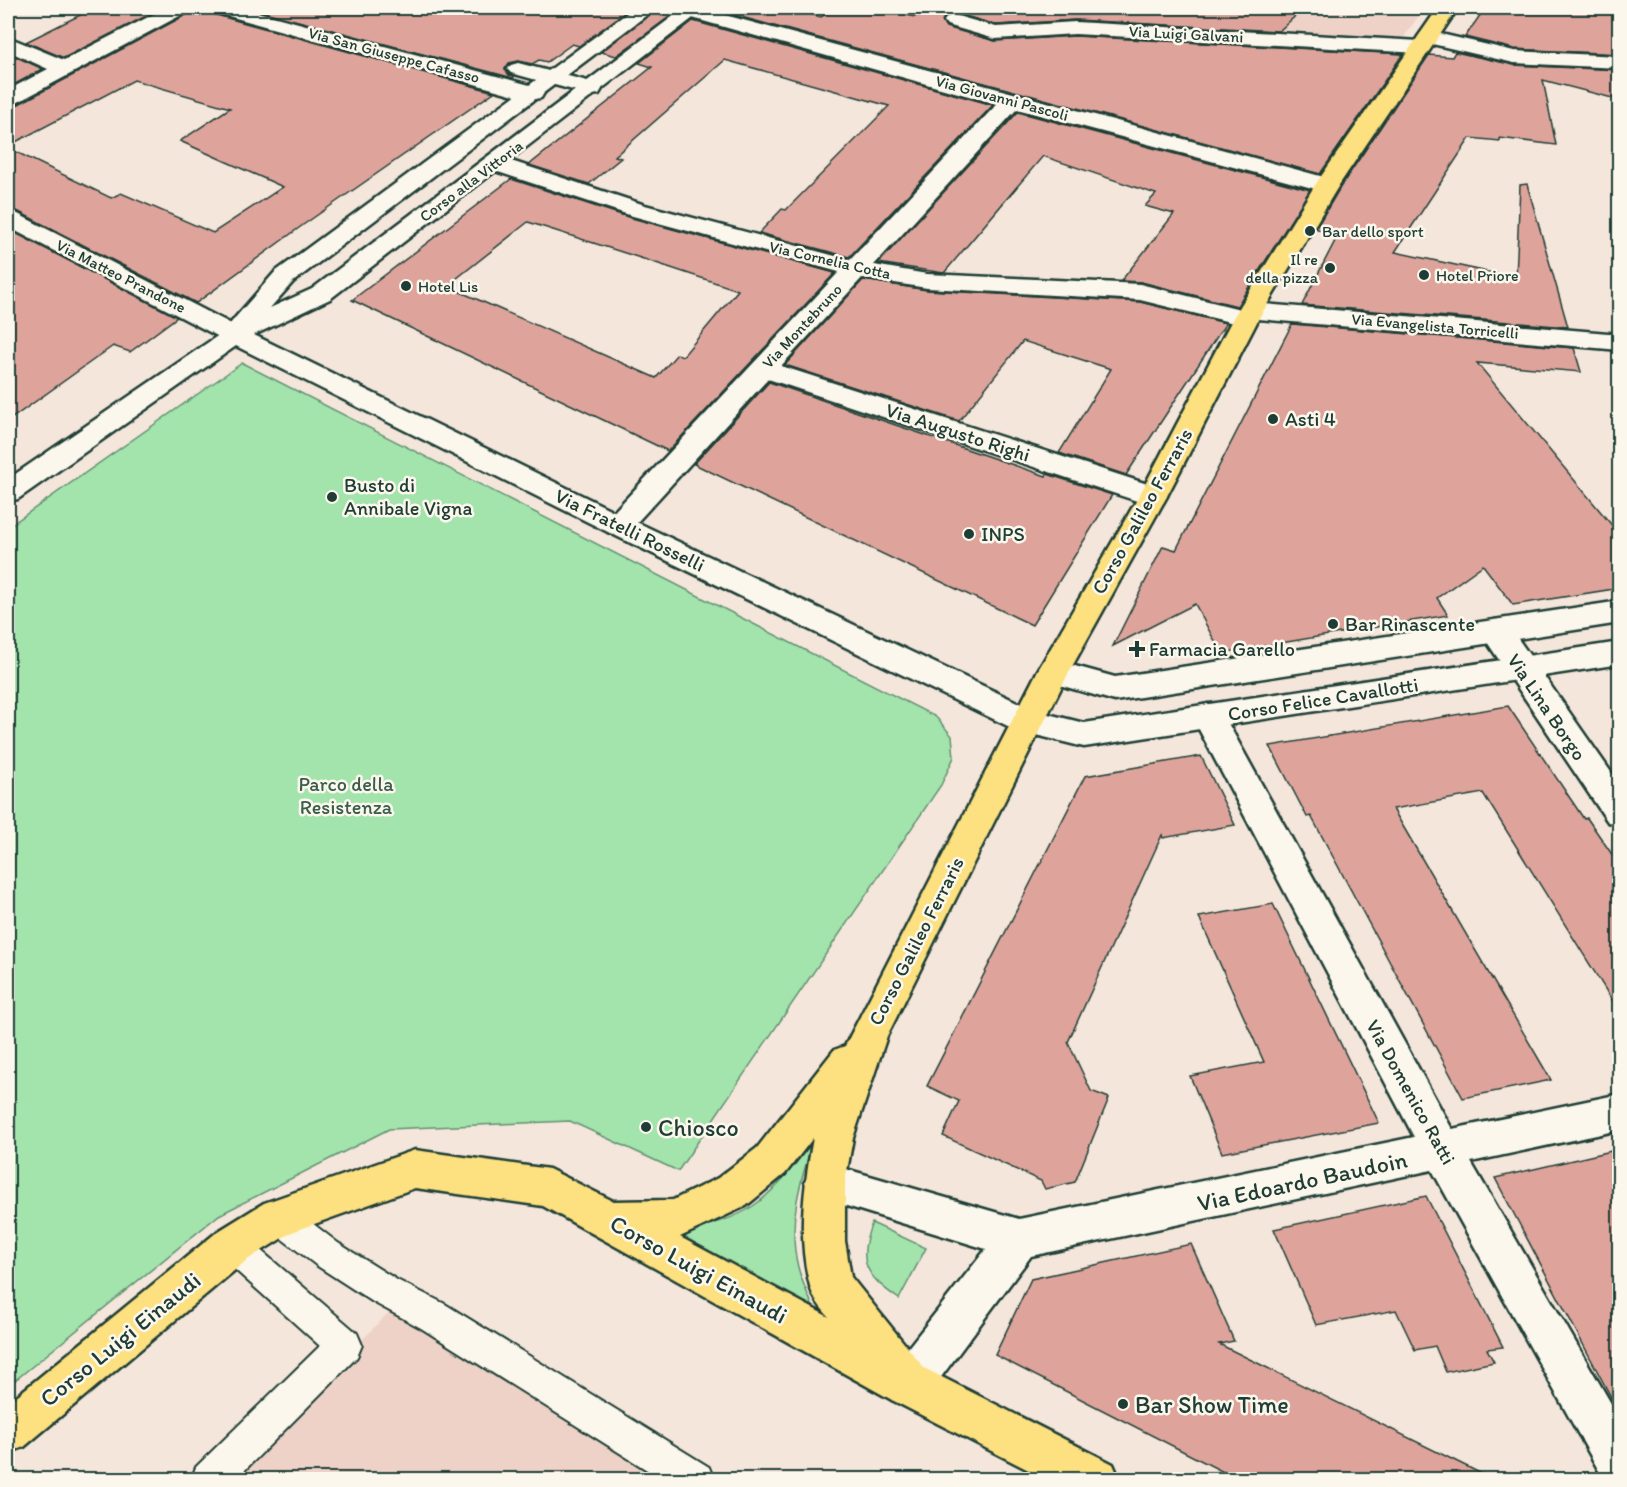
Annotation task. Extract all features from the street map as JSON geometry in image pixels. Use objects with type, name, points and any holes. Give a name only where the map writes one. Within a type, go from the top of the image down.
[{"type":"main road","name":"Corso Galileo Ferraris","points":[[908,1384],[831,1286],[824,1241],[825,1182],[833,1138],[869,1034],[1053,672],[1153,496],[1249,314],[1327,185],[1448,8]]},
{"type":"main road","name":"Corso Galileo Ferraris","points":[[610,1221],[676,1219],[732,1192],[771,1161],[869,1034]]},
{"type":"main road","name":"Corso Luigi Einaudi","points":[[8,1431],[232,1246],[279,1217],[415,1169],[549,1188],[908,1384],[1097,1479]]},
{"type":"street","points":[[8,98],[180,8]]},
{"type":"street","name":"Via San Giuseppe Cafasso","points":[[230,8],[533,93]]},
{"type":"street","name":"Corso alla Vittoria","points":[[234,335],[284,278],[646,8]]},
{"type":"street","name":"Corso alla Vittoria","points":[[8,492],[234,335],[321,294],[591,89],[688,9]]},
{"type":"street","name":"Via Giovanni Pascoli","points":[[688,9],[1012,101],[1327,185]]},
{"type":"street","name":"Via Luigi Galvani","points":[[954,21],[995,33],[1075,28],[1424,42],[1514,57],[1620,62]]},
{"type":"street","name":"Via San Giuseppe Cafasso","points":[[402,37],[591,89]]},
{"type":"street","points":[[8,44],[63,68]]},
{"type":"street","name":"Via Montebruno","points":[[618,525],[1012,101]]},
{"type":"street","name":"Via Cornelia Cotta","points":[[495,163],[637,210],[855,269],[927,281],[1140,292],[1249,314]]},
{"type":"street","name":"Via Matteo Prandone","points":[[8,218],[234,335]]},
{"type":"street","name":"Via Evangelista Torricelli","points":[[1249,314],[1620,342]]},
{"type":"street","name":"Via Fratelli Rosselli","points":[[234,335],[618,525],[1028,721]]},
{"type":"street","name":"Via Augusto Righi","points":[[763,369],[1153,496]]},
{"type":"street","name":"Corso Felice Cavallotti","points":[[1053,672],[1115,689],[1620,612]]},
{"type":"street","name":"Via Lina Borgo","points":[[1496,631],[1620,813]]},
{"type":"street","name":"Corso Felice Cavallotti","points":[[1028,721],[1084,735],[1620,653]]},
{"type":"street","name":"Via Domenico Ratti","points":[[1208,716],[1443,1151],[1620,1464]]},
{"type":"street","name":"Via Edoardo Baudoin","points":[[825,1182],[1019,1239],[1620,1112]]},
{"type":"street","points":[[908,1384],[1019,1239]]},
{"type":"lane","points":[[279,1217],[327,1254],[385,1291],[433,1316],[696,1479]]},
{"type":"lane","points":[[209,1479],[345,1345],[232,1246]]},
{"type":"shaded area","points":[[1206,8],[1424,8],[1404,37],[1386,42],[1191,24]]},
{"type":"shaded area","points":[[390,1311],[661,1479],[226,1480]]},
{"type":"green space","name":"Parco della Resistenza","points":[[242,363],[936,717],[952,736],[954,757],[941,785],[678,1171],[570,1121],[389,1129],[219,1215],[8,1386],[8,527]]},
{"type":"green space","points":[[813,1142],[796,1203],[794,1235],[799,1272],[813,1307],[674,1233],[725,1220],[753,1206],[778,1184]]},
{"type":"green space","points":[[872,1223],[926,1248],[899,1299],[879,1283],[867,1267],[865,1248]]},
{"type":"building","points":[[94,8],[162,8],[64,58],[26,42]]},
{"type":"building","points":[[192,8],[209,8],[213,14],[494,92],[303,225],[196,303],[17,211],[8,209],[8,148],[111,198],[121,193],[213,233],[283,187],[180,141],[230,108],[134,80],[8,146],[8,106],[17,105],[188,14]]},
{"type":"building","points":[[249,8],[631,8],[579,46],[572,44],[547,62],[539,60],[532,64],[519,61],[509,63],[505,69],[509,75],[515,76],[513,78]]},
{"type":"building","points":[[658,8],[666,8],[672,15],[616,56],[601,52]]},
{"type":"building","points":[[708,8],[789,8],[821,17],[835,8],[881,8],[915,17],[916,8],[1304,8],[1279,31],[1075,20],[996,25],[955,13],[946,15],[942,21],[946,27],[995,41],[1075,36],[1403,54],[1320,174]]},
{"type":"building","points":[[1485,8],[1620,8],[1620,54],[1514,49],[1465,37]]},
{"type":"building","points":[[693,21],[993,105],[849,257],[759,233],[782,209],[786,210],[889,106],[725,60],[615,156],[621,158],[589,184],[529,165],[652,67],[639,63]]},
{"type":"building","points":[[1455,52],[1514,65],[1620,70],[1620,100],[1543,80],[1556,145],[1500,138],[1500,141],[1470,138],[1395,252],[1516,278],[1520,185],[1527,184],[1568,327],[1302,305],[1336,239],[1316,228],[1341,186],[1429,55],[1452,57]]},
{"type":"building","points":[[8,53],[43,69],[8,88]]},
{"type":"building","points":[[1018,112],[1310,190],[1237,306],[1141,282],[1121,281],[1174,214],[1145,206],[1156,194],[1043,156],[944,273],[878,263]]},
{"type":"building","points":[[511,179],[628,217],[835,273],[668,451],[352,300]],"holes":[[[528,222],[738,290],[683,356],[677,354],[656,378],[447,286]]]},
{"type":"building","points":[[8,229],[177,317],[130,352],[113,346],[8,421]]},
{"type":"building","points":[[863,280],[927,290],[1140,302],[1226,323],[1126,475],[1059,453],[1111,369],[1023,341],[959,421],[785,365]]},
{"type":"building","points":[[1292,324],[1574,348],[1581,372],[1477,363],[1620,535],[1620,588],[1513,605],[1483,565],[1437,598],[1448,615],[1221,653],[1195,604],[1113,646],[1163,546],[1176,550]]},
{"type":"building","points":[[769,382],[1046,476],[1047,474],[1112,495],[1032,625],[694,464]]},
{"type":"building","points":[[1508,706],[1584,819],[1587,818],[1620,866],[1620,1013],[1483,793],[1393,809],[1551,1080],[1463,1098],[1311,816],[1307,817],[1270,746]]},
{"type":"building","points":[[1201,756],[1235,825],[1163,838],[1162,835],[1068,1042],[1091,1091],[1109,1098],[1075,1182],[1045,1189],[1041,1181],[943,1136],[959,1101],[927,1086],[1085,776]]},
{"type":"building","points":[[1273,904],[1379,1123],[1222,1153],[1190,1076],[1264,1062],[1199,917]]},
{"type":"building","points":[[1620,1149],[1620,1414],[1495,1178]]},
{"type":"building","points":[[1426,1196],[1503,1347],[1487,1349],[1494,1362],[1446,1372],[1435,1346],[1415,1350],[1396,1310],[1316,1325],[1274,1229]]},
{"type":"building","points":[[1191,1244],[1234,1341],[1219,1344],[1492,1479],[1237,1479],[995,1355],[1031,1279]]},
{"type":"place","name":"Bar dello sport","points":[[1310,231]]},
{"type":"place","name":"Il re della pizza","points":[[1330,268]]},
{"type":"place","name":"Hotel Priore","points":[[1424,275]]},
{"type":"place","name":"Hotel Lis","points":[[406,286]]},
{"type":"place","name":"Asti 4","points":[[1273,419]]},
{"type":"place","name":"Busto di Annibale Vigna","points":[[332,497]]},
{"type":"place","name":"INPS","points":[[969,534]]},
{"type":"place","name":"Bar Rinascente","points":[[1333,624]]},
{"type":"place","name":"Farmacia Garello","points":[[1137,649]]},
{"type":"place","name":"Chiosco","points":[[646,1127]]},
{"type":"place","name":"Bar Show Time","points":[[1123,1404]]}]
